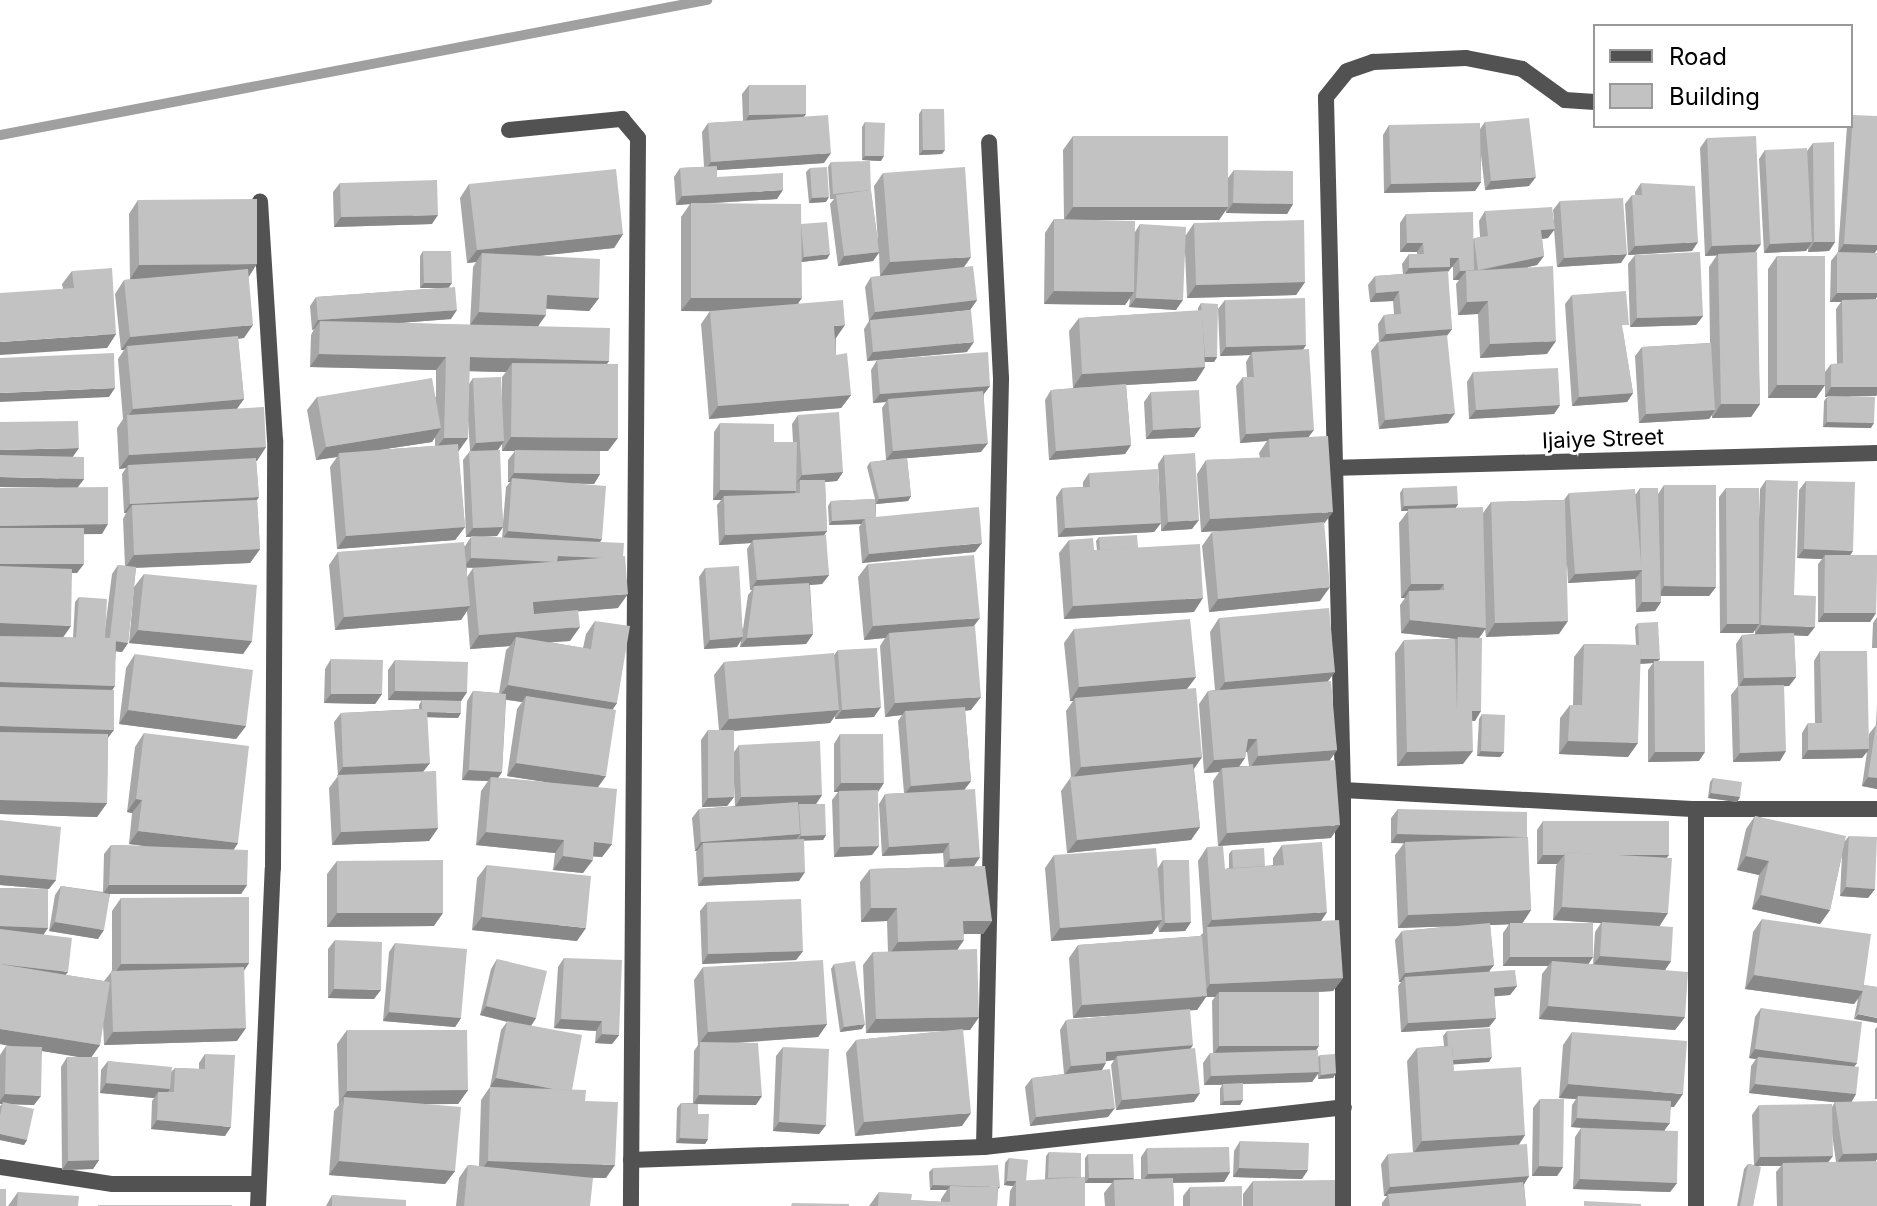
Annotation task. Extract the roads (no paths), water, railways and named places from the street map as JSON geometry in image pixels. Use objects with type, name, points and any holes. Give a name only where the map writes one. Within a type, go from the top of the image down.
[{"type":"street","points":[[1343,1206],[1343,790],[1330,468],[1326,97],[1347,71],[1373,62],[1466,58],[1522,69],[1565,100],[1593,102]]},
{"type":"street","points":[[509,130],[622,119],[638,138],[631,1206]]},
{"type":"street","points":[[984,1147],[1001,378],[989,142]]},
{"type":"street","points":[[258,1206],[273,868],[275,440],[260,201]]},
{"type":"street","name":"Ijaiye Street","points":[[1330,468],[1877,453]]},
{"type":"street","points":[[1343,790],[1696,809],[1877,809]]},
{"type":"street","points":[[1696,809],[1696,1206]]},
{"type":"street","points":[[631,1160],[984,1147],[1344,1107]]},
{"type":"street","points":[[0,1167],[113,1184],[258,1184]]},
{"type":"waterway","points":[[0,135],[707,0]]}]
